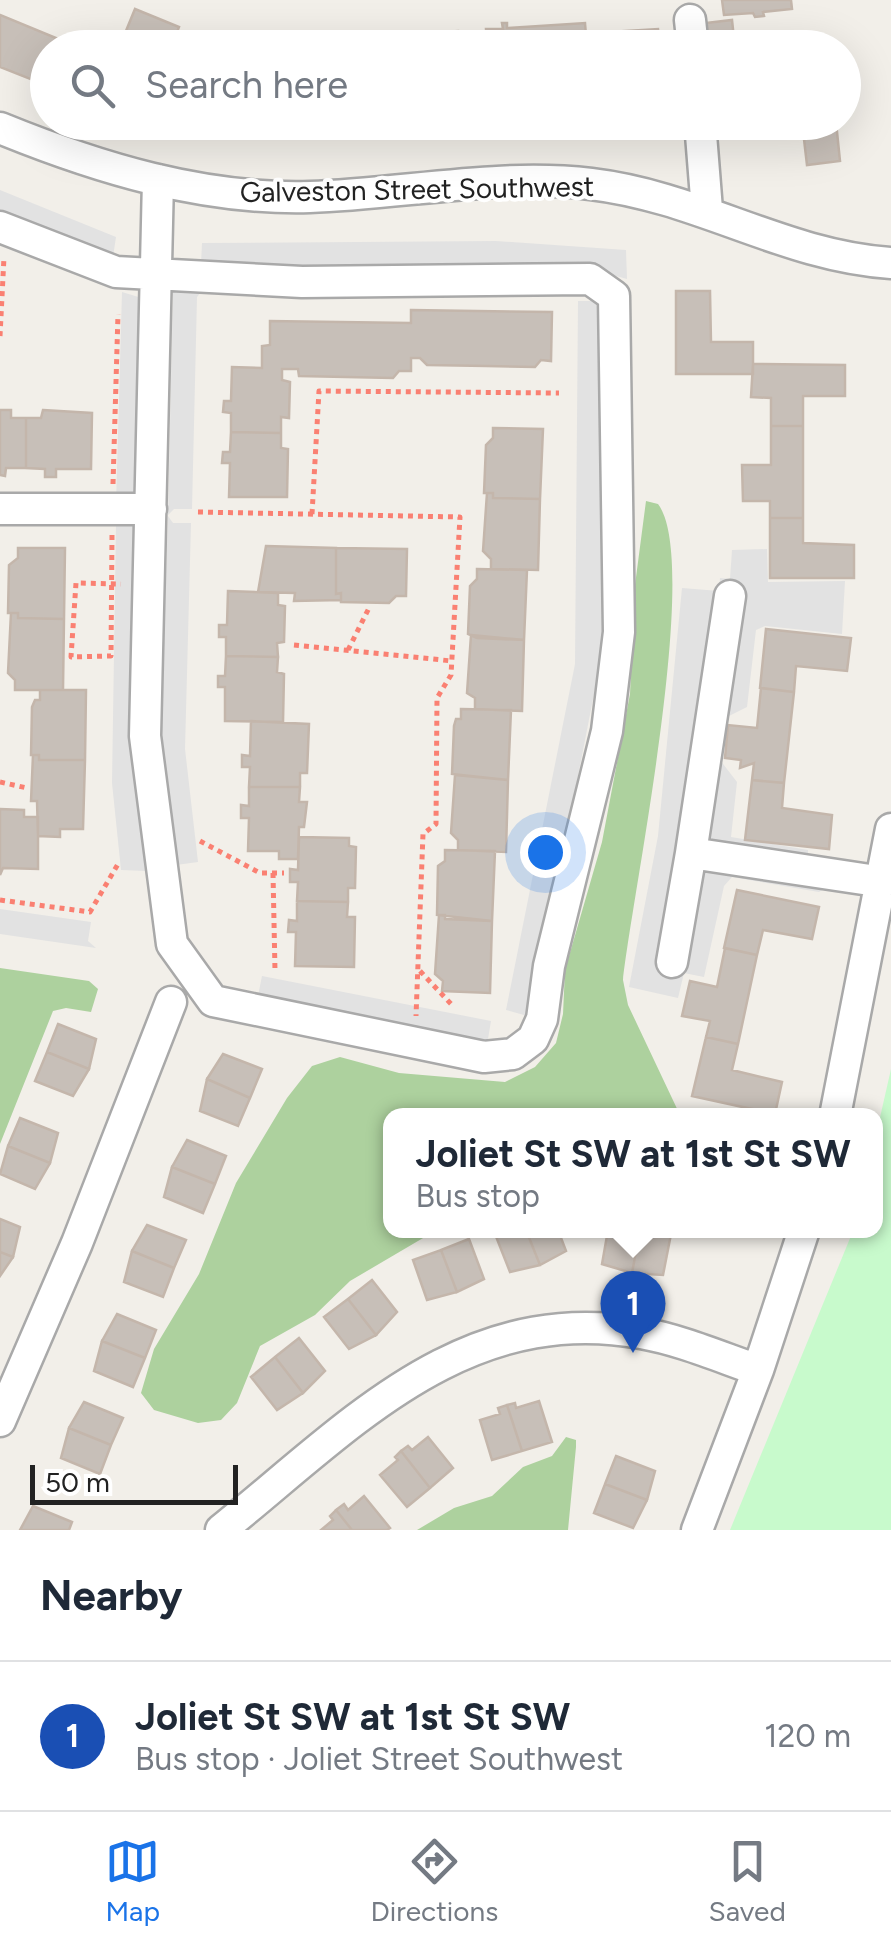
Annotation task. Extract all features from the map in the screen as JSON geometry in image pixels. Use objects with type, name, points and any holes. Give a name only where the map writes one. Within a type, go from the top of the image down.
[{"type":"street","name":"Galveston Street Southwest","points":[[0,128],[30,138]]},
{"type":"street","name":"Galveston Street Southwest","points":[[36,140],[158,180],[243,194],[305,197],[536,182],[587,184],[707,210],[846,260],[891,263]]},
{"type":"street","points":[[701,140],[707,210]]},
{"type":"street","points":[[2,228],[116,272],[154,272],[302,282],[590,279],[614,296],[618,632],[606,731],[550,966],[542,1018],[534,1039],[513,1054],[484,1057],[213,1001],[172,944],[145,736],[154,272],[158,180]]},
{"type":"street","points":[[0,509],[151,508]]},
{"type":"street","points":[[672,962],[730,596]]},
{"type":"street","points":[[837,1108],[891,828]]},
{"type":"street","points":[[692,853],[883,882]]},
{"type":"street","points":[[0,1421],[77,1243],[171,1002]]},
{"type":"street","points":[[698,1530],[758,1370],[801,1238]]},
{"type":"street","points":[[221,1530],[400,1386],[434,1365],[488,1342],[546,1330],[619,1330],[662,1337],[758,1370]]},
{"type":"path","points":[[0,336],[2,228]]},
{"type":"path","points":[[112,584],[76,583],[72,656],[111,656],[118,314]]},
{"type":"path","points":[[312,514],[319,390],[559,394]]},
{"type":"path","points":[[198,512],[460,517],[451,675],[437,698],[436,824],[423,834],[420,971],[410,1042]]},
{"type":"path","points":[[347,650],[370,608]]},
{"type":"path","points":[[294,646],[452,660]]},
{"type":"path","points":[[0,782],[27,788]]},
{"type":"path","points":[[200,841],[260,873],[284,873]]},
{"type":"path","points":[[0,900],[90,912],[118,864]]},
{"type":"path","points":[[273,873],[274,971]]},
{"type":"path","points":[[420,971],[452,1005]]},
{"type":"green space","points":[[646,501],[658,504],[669,538],[669,658],[623,980],[628,1005],[677,1108],[383,1108],[383,1238],[423,1238],[350,1281],[315,1315],[260,1346],[237,1403],[221,1420],[198,1423],[154,1410],[141,1393],[154,1349],[199,1274],[236,1183],[287,1098],[312,1066],[340,1057],[399,1073],[505,1082],[535,1067],[556,1043],[563,1014],[565,970],[602,842],[630,694],[635,585]]},
{"type":"green space","points":[[0,968],[89,981],[98,989],[91,1012],[66,1008],[53,1011],[0,1144]]},
{"type":"green space","points":[[891,1069],[891,1530],[730,1530],[850,1238],[883,1238],[882,1108]]},
{"type":"green space","points":[[566,1437],[576,1440],[568,1530],[417,1530],[454,1508],[492,1496],[523,1467],[552,1456]]},
{"type":"shaded area","points":[[0,190],[116,237],[109,284],[0,244]]},
{"type":"shaded area","points":[[496,241],[626,250],[627,279],[576,265],[197,268],[201,264],[202,243]]},
{"type":"shaded area","points":[[173,290],[202,291],[197,297],[192,509],[174,509],[168,515]]},
{"type":"shaded area","points":[[122,292],[145,299],[139,505],[116,504]]},
{"type":"shaded area","points":[[601,296],[602,653],[531,1017],[506,1010],[575,664],[578,301],[598,301]]},
{"type":"shaded area","points":[[168,516],[173,523],[191,523],[185,749],[198,862],[176,865],[160,744]]},
{"type":"shaded area","points":[[116,525],[138,526],[133,744],[146,871],[121,870],[112,783]]},
{"type":"shaded area","points":[[767,549],[768,582],[845,581],[842,634],[765,626],[756,630],[747,707],[725,718],[720,760],[737,782],[731,837],[808,850],[808,866],[829,886],[819,892],[732,877],[724,886],[704,977],[684,973],[678,998],[629,987],[658,836],[682,588],[719,591],[720,578],[730,579],[732,550]]},
{"type":"shaded area","points":[[0,909],[91,922],[88,941],[96,948],[0,934]]},
{"type":"shaded area","points":[[262,976],[491,1021],[487,1045],[258,996]]},
{"type":"building","points":[[722,0],[791,0],[792,9],[763,12],[764,16],[755,17],[753,13],[724,15]]},
{"type":"building","points":[[135,9],[179,27],[178,30],[126,30]]},
{"type":"building","points":[[0,15],[36,30],[30,30],[30,79],[0,67]]},
{"type":"building","points":[[732,20],[733,30],[698,30],[697,24]]},
{"type":"building","points":[[502,23],[507,23],[507,28],[585,23],[586,30],[486,29],[503,29]]},
{"type":"building","points":[[804,140],[838,140],[840,161],[807,165]]},
{"type":"building","points":[[676,291],[710,291],[711,342],[753,342],[753,374],[676,374]]},
{"type":"building","points":[[411,310],[552,312],[551,361],[541,360],[535,367],[427,365],[420,358],[411,358],[411,371],[399,371],[393,378],[299,376],[298,369],[282,369],[282,380],[290,382],[289,418],[281,417],[281,433],[231,432],[231,413],[223,412],[224,401],[231,401],[232,367],[262,368],[262,346],[270,345],[270,321],[411,323]]},
{"type":"building","points":[[753,364],[845,365],[845,396],[803,396],[803,426],[771,426],[771,398],[751,397]]},
{"type":"building","points":[[0,410],[11,410],[11,418],[26,418],[26,468],[6,468],[5,476],[0,475]]},
{"type":"building","points":[[43,410],[92,413],[91,469],[56,469],[56,477],[45,477],[45,469],[26,468],[26,418],[41,418]]},
{"type":"building","points":[[771,426],[803,426],[803,518],[770,518],[770,501],[743,501],[742,465],[771,465]]},
{"type":"building","points":[[493,428],[543,429],[540,499],[493,498],[493,493],[484,493],[486,445],[493,438]]},
{"type":"building","points":[[231,432],[281,433],[281,448],[288,449],[287,497],[229,497],[230,463],[222,463],[223,452],[230,452]]},
{"type":"building","points":[[487,493],[493,493],[493,498],[540,499],[538,570],[491,569],[491,559],[483,551]]},
{"type":"building","points":[[770,518],[803,518],[803,543],[854,545],[854,578],[770,578]]},
{"type":"building","points":[[266,546],[336,548],[336,594],[341,593],[341,600],[294,601],[295,593],[258,592]]},
{"type":"building","points":[[18,548],[65,548],[64,619],[18,618],[18,613],[8,613],[9,565],[18,558]]},
{"type":"building","points":[[336,548],[407,549],[406,596],[396,596],[389,603],[341,602],[341,593],[336,594]]},
{"type":"building","points":[[477,569],[527,570],[524,640],[477,638],[468,634],[470,586],[477,579]]},
{"type":"building","points":[[228,591],[278,593],[278,605],[285,606],[284,642],[277,643],[278,657],[226,656],[226,637],[219,637],[219,625],[227,625]]},
{"type":"building","points":[[11,613],[18,613],[18,618],[64,619],[63,690],[15,690],[15,680],[8,673]]},
{"type":"building","points":[[766,629],[851,638],[847,671],[796,666],[794,692],[760,688]]},
{"type":"building","points":[[471,635],[524,640],[522,711],[475,709],[475,698],[467,693]]},
{"type":"building","points":[[226,656],[278,657],[277,672],[284,674],[283,722],[225,721],[225,687],[218,687],[218,676],[225,676]]},
{"type":"building","points":[[761,688],[794,692],[784,783],[752,780],[754,763],[740,768],[741,760],[725,758],[728,725],[757,728]]},
{"type":"building","points":[[40,690],[86,690],[85,760],[39,760],[39,755],[31,755],[32,707],[35,700],[40,700]]},
{"type":"building","points":[[461,709],[511,710],[508,780],[452,774],[454,726],[456,719],[461,719]]},
{"type":"building","points":[[251,721],[309,724],[307,773],[300,773],[300,787],[249,787],[250,767],[242,767],[242,755],[250,756]]},
{"type":"building","points":[[33,755],[39,755],[39,760],[85,760],[83,829],[60,829],[60,837],[38,836],[37,801],[31,801]]},
{"type":"building","points":[[455,775],[508,780],[506,852],[458,850],[458,840],[451,833]]},
{"type":"building","points":[[752,780],[784,783],[782,808],[832,815],[829,849],[745,840]]},
{"type":"building","points":[[249,787],[300,787],[299,802],[307,802],[304,827],[299,827],[298,859],[279,859],[279,851],[248,851],[249,818],[241,818],[241,805],[249,806]]},
{"type":"building","points":[[0,809],[24,810],[24,817],[38,817],[38,869],[3,868],[0,875]]},
{"type":"building","points":[[299,837],[349,838],[349,846],[356,847],[355,888],[348,888],[348,902],[297,901],[298,882],[290,882],[290,869],[298,870]]},
{"type":"building","points":[[445,850],[495,851],[492,921],[437,915],[438,866],[445,861]]},
{"type":"building","points":[[737,890],[819,907],[812,939],[763,930],[757,955],[724,948]]},
{"type":"building","points":[[297,901],[348,902],[347,917],[355,917],[354,967],[295,966],[296,932],[288,932],[289,920],[297,921]]},
{"type":"building","points":[[439,915],[445,915],[445,919],[492,921],[490,993],[442,991],[443,981],[435,974]]},
{"type":"building","points":[[725,948],[757,955],[738,1044],[706,1037],[710,1021],[682,1016],[690,981],[717,987]]},
{"type":"building","points":[[58,1024],[96,1039],[89,1069],[47,1052]]},
{"type":"building","points":[[706,1037],[738,1044],[732,1070],[782,1082],[776,1108],[747,1108],[692,1096]]},
{"type":"building","points":[[47,1052],[89,1069],[73,1096],[35,1081]]},
{"type":"building","points":[[223,1054],[262,1069],[250,1098],[207,1079]]},
{"type":"building","points":[[207,1079],[250,1098],[238,1126],[200,1111]]},
{"type":"building","points":[[20,1118],[58,1133],[50,1163],[8,1146]]},
{"type":"building","points":[[187,1140],[226,1156],[215,1184],[172,1167]]},
{"type":"building","points":[[8,1146],[50,1163],[35,1189],[0,1174]]},
{"type":"building","points":[[172,1167],[215,1184],[203,1213],[164,1197]]},
{"type":"building","points":[[0,1219],[20,1227],[13,1257],[0,1252]]},
{"type":"building","points":[[147,1225],[186,1240],[174,1268],[132,1251]]},
{"type":"building","points":[[497,1238],[529,1238],[540,1265],[510,1272]]},
{"type":"building","points":[[529,1238],[561,1238],[566,1251],[540,1265]]},
{"type":"building","points":[[607,1238],[639,1238],[632,1273],[602,1264]]},
{"type":"building","points":[[639,1238],[670,1238],[663,1275],[632,1273]]},
{"type":"building","points":[[469,1239],[484,1279],[457,1292],[441,1250]]},
{"type":"building","points":[[441,1250],[457,1292],[427,1300],[413,1260]]},
{"type":"building","points":[[132,1251],[174,1268],[163,1297],[124,1282]]},
{"type":"building","points":[[0,1252],[13,1257],[0,1276]]},
{"type":"building","points":[[372,1280],[397,1312],[376,1335],[348,1299]]},
{"type":"building","points":[[348,1299],[376,1335],[349,1349],[324,1317]]},
{"type":"building","points":[[117,1314],[156,1330],[145,1358],[102,1341]]},
{"type":"building","points":[[299,1338],[325,1371],[303,1393],[275,1357]]},
{"type":"building","points":[[102,1341],[145,1358],[133,1387],[94,1371]]},
{"type":"building","points":[[275,1357],[303,1393],[277,1410],[251,1377]]},
{"type":"building","points":[[539,1401],[552,1442],[522,1451],[507,1405],[515,1403],[516,1408]]},
{"type":"building","points":[[84,1402],[123,1418],[111,1445],[69,1428]]},
{"type":"building","points":[[507,1405],[522,1451],[492,1460],[480,1420],[500,1414],[498,1408]]},
{"type":"building","points":[[69,1428],[111,1445],[100,1474],[61,1458]]},
{"type":"building","points":[[428,1437],[453,1468],[430,1488],[401,1451],[408,1446],[412,1450]]},
{"type":"building","points":[[401,1451],[430,1488],[407,1507],[380,1475],[398,1460],[395,1457]]},
{"type":"building","points":[[616,1456],[655,1471],[647,1500],[605,1484]]},
{"type":"building","points":[[605,1484],[647,1500],[633,1528],[594,1513]]},
{"type":"building","points":[[364,1496],[390,1528],[352,1530],[336,1510],[344,1504],[348,1510]]},
{"type":"building","points":[[33,1506],[72,1522],[69,1530],[20,1530]]},
{"type":"building","points":[[336,1510],[352,1530],[321,1530],[333,1520],[330,1516]]},
{"type":"place","name":"Joliet St SW at 1st St SW","points":[[633,1353]]}]
